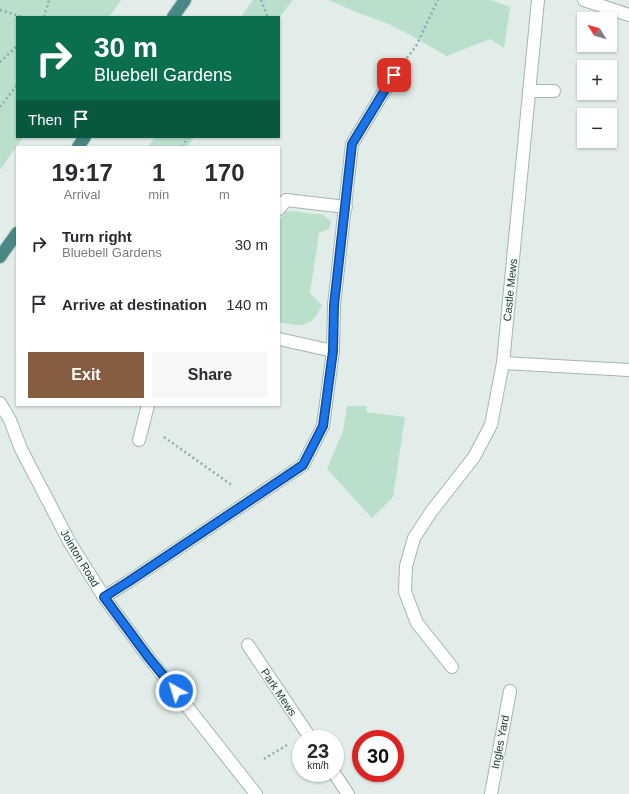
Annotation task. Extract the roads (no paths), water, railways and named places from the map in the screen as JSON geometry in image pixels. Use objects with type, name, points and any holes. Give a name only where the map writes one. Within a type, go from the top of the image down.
[{"type":"highway","points":[[174,16],[185,0]]},
{"type":"highway","points":[[0,257],[16,234]]},
{"type":"street","name":"Castle Mews","points":[[452,668],[417,623],[406,592],[406,566],[414,538],[431,512],[474,457],[491,425],[503,363],[538,0]]},
{"type":"street","points":[[584,0],[629,15]]},
{"type":"street","points":[[104,597],[303,465],[323,426],[333,351],[334,305],[352,144],[394,75]]},
{"type":"street","points":[[529,91],[554,91]]},
{"type":"street","points":[[280,208],[286,200],[346,207]]},
{"type":"street","points":[[280,339],[333,351]]},
{"type":"street","points":[[503,363],[629,370]]},
{"type":"street","name":"Jointon Road","points":[[0,403],[10,420],[21,449],[70,543],[104,597],[149,658],[256,794]]},
{"type":"street","points":[[139,440],[148,406]]},
{"type":"street","name":"Park Mews","points":[[248,645],[304,730]]},
{"type":"street","name":"Ingles Yard","points":[[491,794],[510,691]]},
{"type":"street","points":[[340,782],[348,794]]}]
